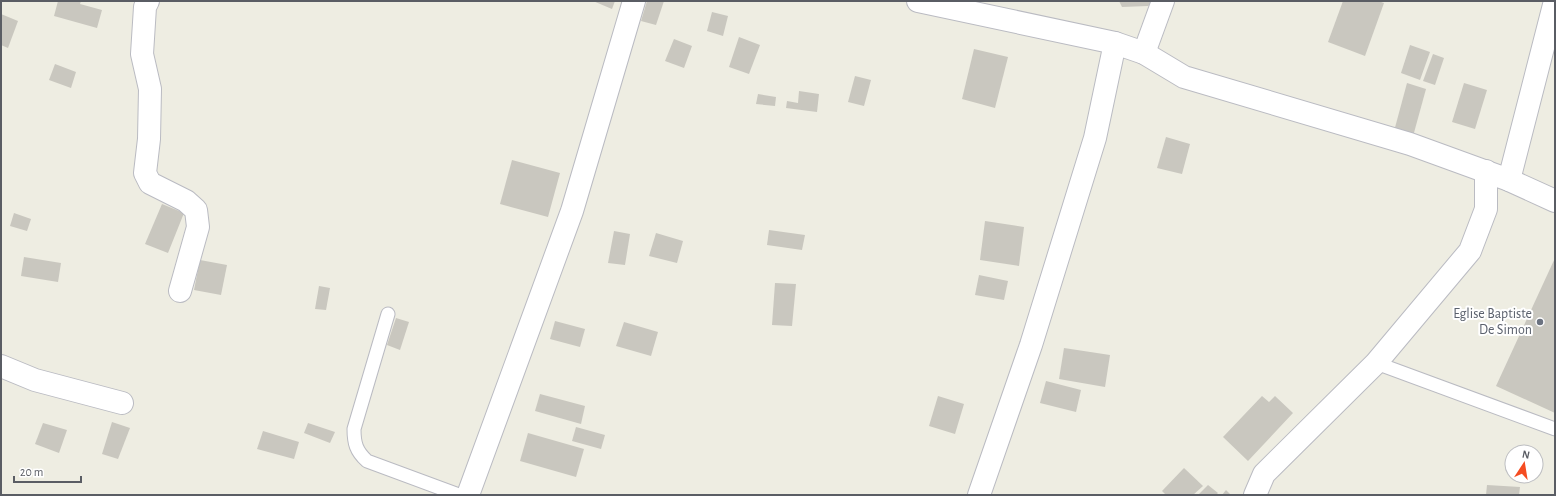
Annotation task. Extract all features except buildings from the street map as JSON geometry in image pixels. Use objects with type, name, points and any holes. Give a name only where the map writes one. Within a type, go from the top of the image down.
[{"type":"street","points":[[148,1],[145,7],[142,54],[150,89],[149,139],[145,172],[150,183],[186,201],[196,210],[198,227],[180,292]]},
{"type":"street","points":[[468,495],[572,211],[634,1]]},
{"type":"street","points":[[918,1],[1115,43],[1144,53],[1184,76],[1410,144],[1509,180],[1555,201]]},
{"type":"street","points":[[1144,53],[1163,1]]},
{"type":"street","points":[[1509,180],[1555,1]]},
{"type":"street","points":[[979,495],[1031,345],[1095,138],[1115,43]]},
{"type":"street","points":[[1255,495],[1264,474],[1376,363],[1470,250],[1486,209],[1486,171]]},
{"type":"street","points":[[1,366],[35,380],[122,403]]},
{"type":"lane","points":[[388,314],[354,428],[354,442],[359,453],[368,461],[459,495]]},
{"type":"lane","points":[[1376,363],[1555,429]]},
{"type":"place","name":"Eglise Baptiste De Simon","points":[[1540,322]]}]
